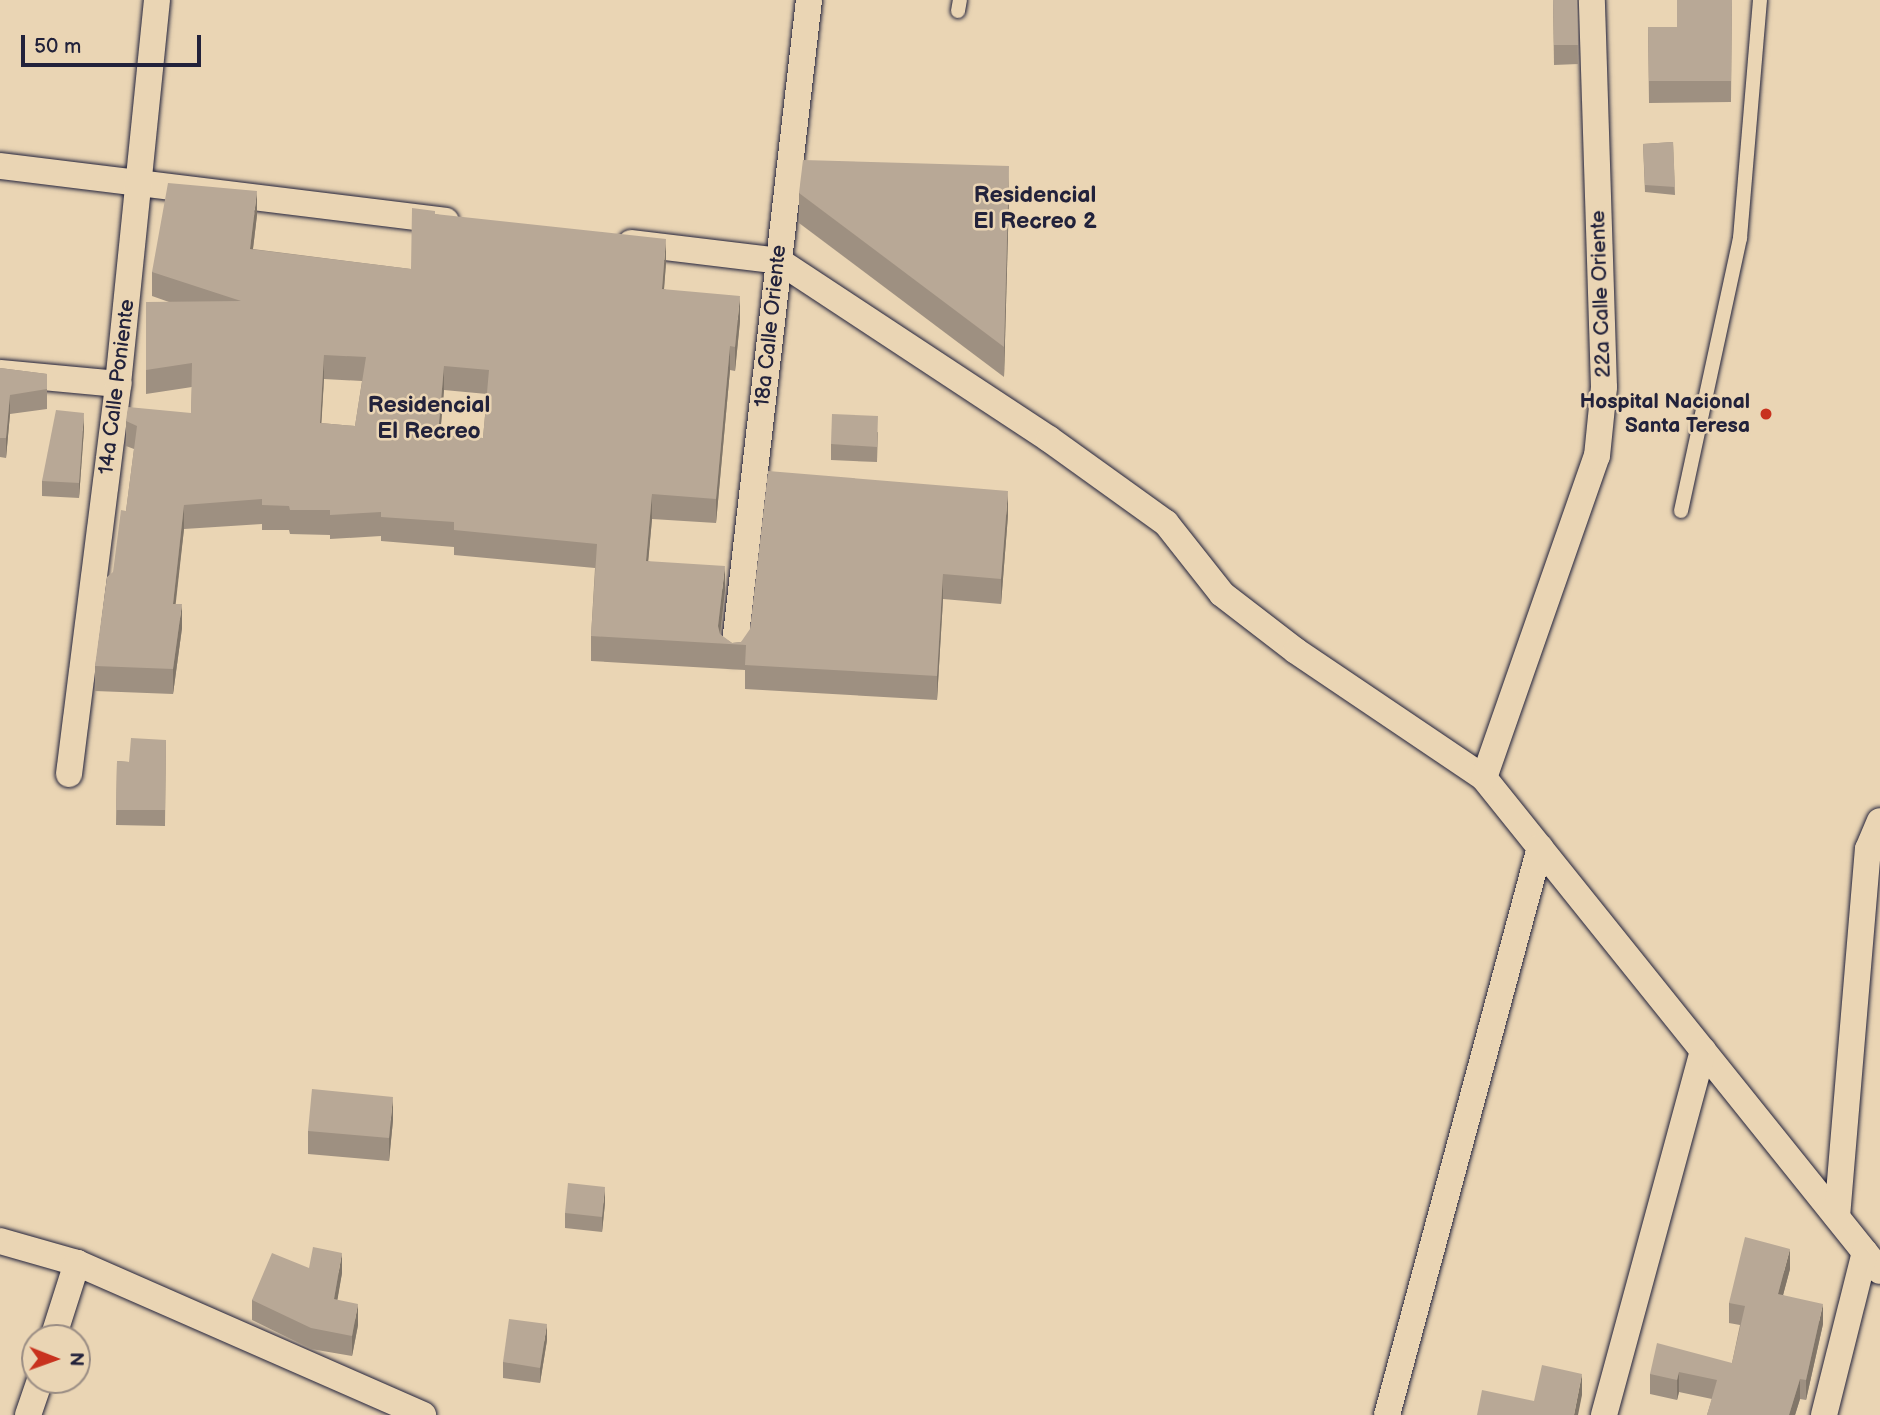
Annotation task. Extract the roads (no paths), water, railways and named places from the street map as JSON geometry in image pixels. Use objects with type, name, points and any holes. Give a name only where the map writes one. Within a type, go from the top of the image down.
[{"type":"street","name":"14a Calle Poniente","points":[[69,774],[118,384],[158,0]]},
{"type":"street","name":"18a Calle Oriente","points":[[734,652],[808,0]]},
{"type":"street","name":"22a Calle Oriente","points":[[1484,778],[1597,456],[1604,387],[1592,0]]},
{"type":"street","points":[[0,166],[473,225]]},
{"type":"street","points":[[598,239],[779,261],[1049,439],[1166,523],[1222,594],[1296,651],[1484,778],[1872,1261],[1824,1415]]},
{"type":"street","points":[[0,373],[118,384]]},
{"type":"street","points":[[1836,1217],[1868,849],[1880,821]]},
{"type":"street","points":[[1387,1415],[1540,847]]},
{"type":"street","points":[[1604,1415],[1703,1050]]},
{"type":"street","points":[[0,1241],[77,1263],[423,1415]]},
{"type":"street","points":[[57,1324],[77,1263]]},
{"type":"street","points":[[29,1415],[36,1394]]},
{"type":"lane","points":[[1681,511],[1740,238],[1760,0]]},
{"type":"place","name":"Hospital Nacional Santa Teresa","points":[[1766,414]]},
{"type":"district","name":"Residencial El Recreo 2","points":[[1035,208]]},
{"type":"district","name":"Residencial El Recreo","points":[[429,418]]}]
